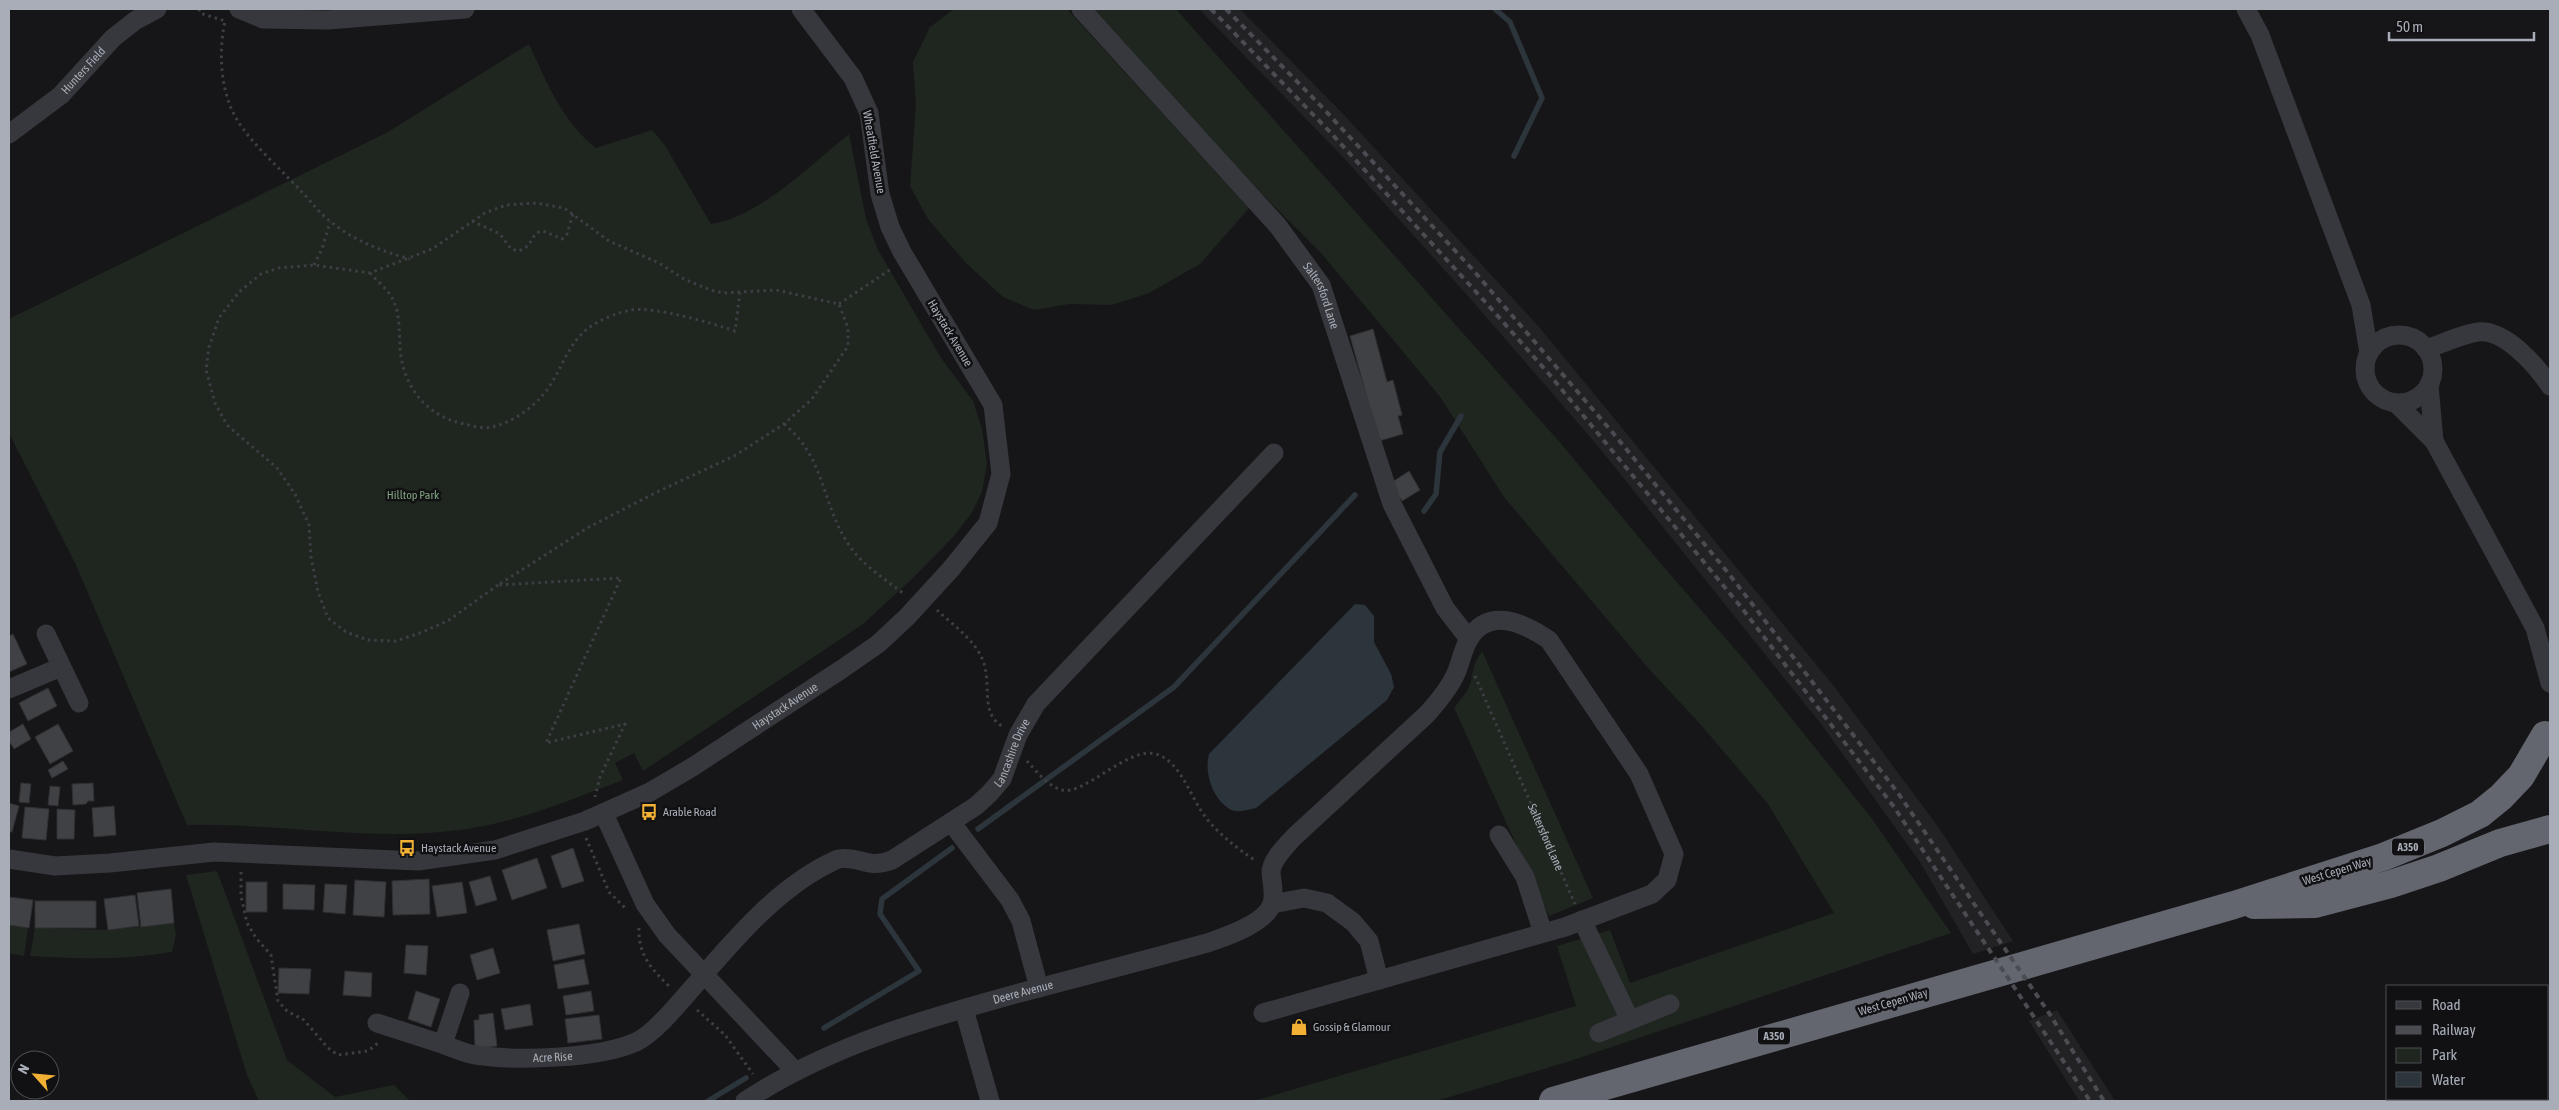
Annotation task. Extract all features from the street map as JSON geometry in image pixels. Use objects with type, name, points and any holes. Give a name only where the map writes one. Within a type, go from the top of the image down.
[{"type":"highway","points":[[2548,724],[2547,757],[2550,766]]},
{"type":"highway","name":"West Cepen Way","points":[[1553,1101],[2234,905],[2383,857],[2442,833],[2480,814],[2501,797],[2521,776],[2548,724]]},
{"type":"highway","name":"West Cepen Way","points":[[2234,905],[2315,904],[2391,884],[2439,868],[2500,843],[2550,829]]},
{"type":"street","name":"Hunters Field","points":[[9,134],[61,95],[113,38],[136,20],[157,9]]},
{"type":"street","points":[[239,9],[263,19],[328,20],[465,9]]},
{"type":"street","name":"Wheatfield Avenue","points":[[801,9],[853,78],[869,114],[880,194],[890,227],[904,256]]},
{"type":"street","name":"Saltersford Lane","points":[[1081,9],[1278,226],[1321,285],[1392,504],[1444,608],[1466,647]]},
{"type":"street","points":[[2246,9],[2260,35],[2361,305],[2369,353],[2365,371],[2372,390],[2378,396],[2396,403],[2434,441],[2543,633],[2550,684]]},
{"type":"street","name":"Haystack Avenue","points":[[9,859],[55,866],[110,863],[214,852],[418,860],[495,850],[599,806],[650,792],[694,766],[842,669],[878,644],[921,602],[988,523],[1001,474],[993,405],[904,256]]},
{"type":"street","points":[[2361,305],[2392,336]]},
{"type":"street","points":[[2426,349],[2479,332],[2498,337],[2517,348],[2550,386]]},
{"type":"street","points":[[2369,353],[2383,339],[2392,336],[2411,337],[2426,349],[2433,367],[2429,386],[2434,441]]},
{"type":"street","points":[[2396,403],[2415,399],[2429,386]]},
{"type":"street","name":"Lancashire Drive","points":[[704,974],[752,921],[779,897],[830,862],[847,858],[878,865],[892,860],[976,806],[1002,779],[1018,735],[1036,704],[1274,453]]},
{"type":"street","points":[[1263,1013],[1379,980],[1543,933],[1652,894],[1661,888],[1671,872],[1674,854],[1639,774],[1549,640],[1530,628],[1512,620],[1490,620],[1479,626],[1466,647],[1456,672],[1443,696],[1426,715],[1294,837],[1278,855],[1271,871],[1272,904],[1304,898],[1327,903],[1353,922],[1369,941],[1379,980]]},
{"type":"street","points":[[46,634],[79,703]]},
{"type":"street","points":[[9,689],[61,667]]},
{"type":"street","points":[[599,806],[645,904],[667,935],[795,1071]]},
{"type":"street","points":[[951,822],[1010,900],[1021,922],[1039,988]]},
{"type":"street","points":[[1499,835],[1525,877],[1534,899],[1543,933]]},
{"type":"street","name":"Deere Avenue","points":[[745,1101],[795,1071],[841,1049],[920,1020],[1216,940],[1239,931],[1267,913],[1272,904]]},
{"type":"street","points":[[1582,920],[1630,1020]]},
{"type":"street","name":"Acre Rise","points":[[385,1026],[473,1055],[511,1058],[550,1057],[605,1050],[637,1042],[648,1033],[704,974]]},
{"type":"street","points":[[443,1044],[460,992]]},
{"type":"street","points":[[1599,1033],[1670,1004]]},
{"type":"street","points":[[964,1009],[990,1101]]},
{"type":"path","points":[[199,9],[200,13],[225,21],[221,59],[224,84],[231,109],[251,138],[330,222],[382,252],[410,259]]},
{"type":"path","points":[[839,304],[848,328],[848,346],[812,399],[784,424],[736,455],[589,527],[555,547],[449,620],[423,632],[396,640],[368,640],[346,632],[328,618],[318,592],[311,557],[309,525],[295,494],[277,468],[227,425],[215,403],[206,370],[209,347],[219,318],[239,292],[261,274],[279,268],[314,266],[370,273],[432,249],[485,213],[522,203],[564,208],[609,241],[659,263],[684,279],[710,290],[724,293],[740,293],[757,289],[776,290],[839,304],[904,256]]},
{"type":"path","points":[[472,221],[500,234],[507,245],[519,252],[528,246],[536,233],[543,231],[562,239],[567,234],[573,214]]},
{"type":"path","points":[[314,266],[322,249],[330,222]]},
{"type":"path","points":[[370,273],[394,300],[398,311],[404,371],[413,392],[429,409],[463,424],[491,428],[521,416],[548,388],[570,348],[587,329],[612,315],[633,310],[659,312],[708,322],[735,331],[740,293]]},
{"type":"path","points":[[784,424],[808,449],[820,474],[832,514],[849,546],[868,566],[921,602],[968,639],[981,653],[986,672],[990,713],[998,724],[1018,735]]},
{"type":"path","points":[[498,585],[621,578],[546,743],[625,724],[600,777],[599,806]]},
{"type":"path","name":"Saltersford Lane","points":[[1466,647],[1582,920]]},
{"type":"path","points":[[1036,771],[1056,788],[1065,791],[1076,788],[1129,758],[1153,753],[1167,758],[1205,817],[1227,841],[1271,871]]},
{"type":"path","points":[[241,854],[241,896],[247,923],[256,938],[271,955],[278,1001],[287,1011],[304,1020],[328,1048],[338,1055],[368,1050],[385,1026]]},
{"type":"shaded area","points":[[1199,9],[1240,9],[1344,115],[1540,328],[1833,685],[1939,828],[2013,941],[1973,954],[1920,862],[1821,724],[1597,445],[1467,295],[1342,156]]},
{"type":"shaded area","points":[[2057,1010],[2115,1101],[2079,1101],[2029,1021]]},
{"type":"green space","points":[[954,9],[1067,9],[1249,208],[1200,264],[1149,293],[1112,305],[1069,304],[1034,310],[1003,297],[966,263],[928,219],[910,186],[916,104],[913,62],[930,27]]},
{"type":"green space","points":[[1092,9],[1176,9],[1563,446],[1656,558],[1747,663],[1870,816],[1951,933],[1567,1062],[1436,1101],[1254,1101],[1576,1006],[1557,946],[1610,930],[1630,983],[1834,913],[1768,804],[1702,726],[1649,669],[1504,497],[1441,398],[1400,348],[1321,253],[1261,193]]},
{"type":"green space","name":"Hilltop Park","points":[[529,44],[556,100],[584,137],[596,148],[652,130],[664,144],[711,224],[730,219],[766,200],[784,188],[849,134],[866,219],[878,250],[941,358],[973,401],[982,429],[987,464],[982,492],[971,514],[953,537],[914,577],[863,624],[643,771],[634,753],[615,763],[623,780],[563,803],[522,816],[481,827],[460,830],[392,834],[187,825],[76,565],[9,433],[9,319],[388,132]]},
{"type":"green space","points":[[1482,651],[1593,898],[1549,916],[1454,708],[1468,688],[1474,666]]},
{"type":"green space","points":[[217,871],[287,1060],[335,1097],[394,1085],[410,1101],[259,1101],[247,1075],[186,875]]},
{"type":"green space","points":[[174,923],[176,934],[172,952],[155,955],[101,958],[30,956],[35,928],[108,930]]},
{"type":"green space","points":[[9,925],[28,928],[24,956],[9,953]]},
{"type":"water","points":[[1355,604],[1365,605],[1374,616],[1374,642],[1391,674],[1394,687],[1387,700],[1256,808],[1238,811],[1231,810],[1222,803],[1211,784],[1208,768],[1209,754]]},
{"type":"building","points":[[1373,329],[1387,382],[1393,380],[1402,415],[1398,416],[1403,434],[1379,441],[1350,336]]},
{"type":"building","points":[[1409,471],[1420,490],[1402,501],[1391,483]]},
{"type":"building","points":[[13,634],[27,664],[9,672],[9,636]]},
{"type":"building","points":[[48,688],[57,706],[28,721],[19,703]]},
{"type":"building","points":[[23,724],[31,739],[14,749],[9,741],[9,732]]},
{"type":"building","points":[[58,724],[73,751],[50,764],[35,737]]},
{"type":"building","points":[[63,761],[68,769],[52,778],[48,770]]},
{"type":"building","points":[[21,783],[31,784],[29,803],[19,802]]},
{"type":"building","points":[[93,783],[94,801],[73,805],[72,784]]},
{"type":"building","points":[[50,786],[60,787],[58,806],[48,805]]},
{"type":"building","points":[[9,803],[19,806],[12,832],[9,832]]},
{"type":"building","points":[[114,806],[116,835],[94,837],[92,808]]},
{"type":"building","points":[[25,807],[49,809],[46,840],[22,838]]},
{"type":"building","points":[[57,809],[75,810],[74,839],[57,839]]},
{"type":"building","points":[[573,848],[584,881],[562,888],[551,856]]},
{"type":"building","points":[[537,858],[547,888],[512,900],[502,870]]},
{"type":"building","points":[[490,876],[497,900],[476,906],[469,882]]},
{"type":"building","points":[[429,879],[430,914],[393,915],[392,881]]},
{"type":"building","points":[[355,880],[386,882],[384,917],[353,915]]},
{"type":"building","points":[[246,882],[267,882],[267,912],[246,912]]},
{"type":"building","points":[[462,882],[467,913],[437,917],[432,886]]},
{"type":"building","points":[[283,884],[315,885],[314,910],[283,909]]},
{"type":"building","points":[[325,884],[347,885],[345,914],[323,912]]},
{"type":"building","points":[[171,889],[174,923],[141,927],[137,893]]},
{"type":"building","points":[[135,895],[139,926],[108,930],[104,899]]},
{"type":"building","points":[[9,897],[33,900],[29,928],[9,925]]},
{"type":"building","points":[[35,901],[96,901],[96,928],[35,928]]},
{"type":"building","points":[[579,924],[585,954],[553,961],[547,930]]},
{"type":"building","points":[[406,945],[428,946],[426,975],[404,973]]},
{"type":"building","points":[[493,948],[500,973],[477,980],[470,955]]},
{"type":"building","points":[[584,959],[589,984],[558,989],[554,965]]},
{"type":"building","points":[[279,968],[311,969],[309,994],[278,993]]},
{"type":"building","points":[[345,971],[372,973],[371,997],[343,995]]},
{"type":"building","points":[[416,991],[440,999],[431,1027],[408,1019]]},
{"type":"building","points":[[591,991],[594,1011],[566,1015],[563,996]]},
{"type":"building","points":[[530,1004],[533,1025],[505,1030],[501,1009]]},
{"type":"building","points":[[493,1013],[497,1046],[475,1049],[474,1020],[479,1020],[479,1015]]},
{"type":"building","points":[[599,1015],[602,1039],[568,1043],[565,1019]]},
{"type":"waterway","points":[[1495,9],[1510,22],[1542,98],[1514,156]]},
{"type":"waterway","points":[[1424,511],[1436,494],[1440,452],[1461,416]]},
{"type":"waterway","points":[[978,829],[1174,687],[1355,495]]},
{"type":"waterway","points":[[824,1028],[919,971],[880,914],[882,899],[952,848]]},
{"type":"waterway","points":[[708,1101],[746,1078]]},
{"type":"railway","points":[[1211,9],[1330,132],[1488,305],[1549,374],[1741,607],[1894,807],[2090,1101]]},
{"type":"railway","points":[[1226,9],[1321,106],[1473,270],[1613,433],[1729,574],[1898,793],[2049,1013],[2104,1101]]},
{"type":"place","name":"Arable Road","points":[[649,812]]},
{"type":"place","name":"Haystack Avenue","points":[[407,848]]},
{"type":"place","name":"Gossip & Glamour","points":[[1299,1027]]}]
